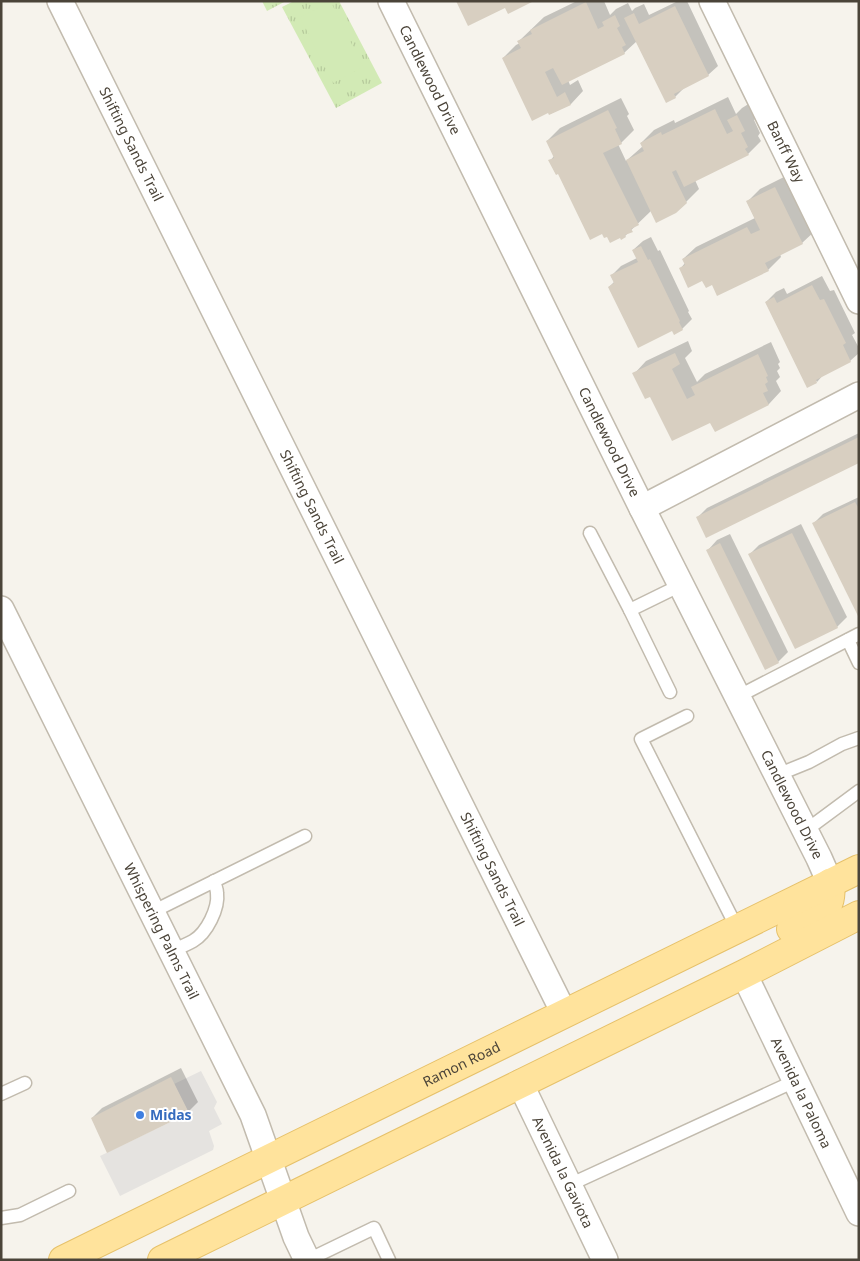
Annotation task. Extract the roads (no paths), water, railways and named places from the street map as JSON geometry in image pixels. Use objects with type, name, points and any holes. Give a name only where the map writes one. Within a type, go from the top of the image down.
[{"type":"main road","points":[[683,1003],[745,938],[818,916],[830,904],[832,893],[830,883],[859,869]]},
{"type":"main road","points":[[162,1260],[859,916]]},
{"type":"main road","name":"Ramon Road","points":[[63,1260],[564,1013],[745,938]]},
{"type":"main road","points":[[744,974],[745,938]]},
{"type":"street","name":"Shifting Sands Trail","points":[[60,1],[564,1013]]},
{"type":"street","name":"Candlewood Drive","points":[[391,1],[830,883]]},
{"type":"street","name":"Banff Way","points":[[712,1],[859,301]]},
{"type":"street","points":[[642,508],[859,395]]},
{"type":"street","name":"Whispering Palms Trail","points":[[1,609],[253,1115],[296,1236],[308,1260]]},
{"type":"street","name":"Avenida la Paloma","points":[[744,974],[859,1213]]},
{"type":"street","name":"Avenida la Gaviota","points":[[520,1083],[605,1260]]},
{"type":"lane","points":[[590,532],[670,692]]},
{"type":"lane","points":[[630,610],[681,585]]},
{"type":"lane","points":[[737,697],[853,637],[859,663]]},
{"type":"lane","points":[[687,716],[640,739],[745,938]]},
{"type":"lane","points":[[777,776],[809,762],[842,744],[859,738]]},
{"type":"lane","points":[[805,831],[859,791]]},
{"type":"lane","points":[[152,912],[305,836]]},
{"type":"lane","points":[[171,951],[194,940],[210,922],[216,906],[217,894],[214,881]]},
{"type":"lane","points":[[569,1185],[795,1081]]},
{"type":"lane","points":[[1,1094],[25,1083]]},
{"type":"lane","points":[[1,1218],[20,1215],[69,1191]]},
{"type":"lane","points":[[308,1260],[374,1228],[389,1260]]},
{"type":"place","name":"Midas","points":[[140,1115]]}]
